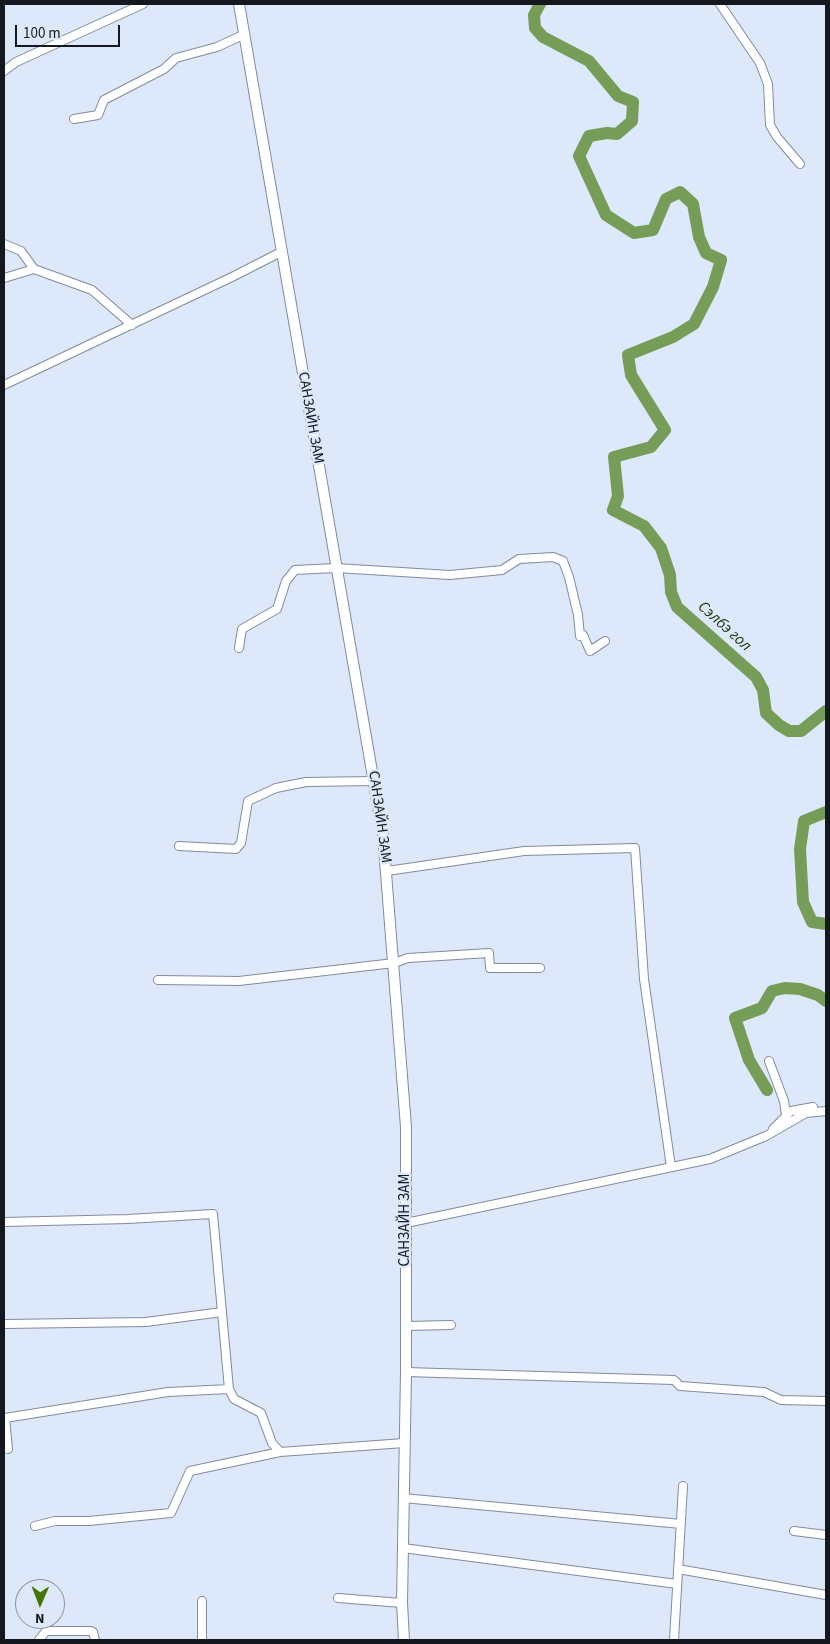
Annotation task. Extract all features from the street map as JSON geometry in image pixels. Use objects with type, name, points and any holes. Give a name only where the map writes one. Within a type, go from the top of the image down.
[{"type":"main road","name":"САНЗАЙН ЗАМ","points":[[239,4],[383,835],[406,1127],[406,1372],[402,1603],[404,1640]]},
{"type":"street","points":[[4,71],[16,62],[143,4]]},
{"type":"street","points":[[720,4],[760,62],[768,84],[770,125],[777,137],[800,164]]},
{"type":"street","points":[[74,119],[98,114],[104,100],[164,69],[176,58],[217,47],[245,34]]},
{"type":"street","points":[[4,244],[21,251],[34,269],[92,290],[132,325]]},
{"type":"street","points":[[4,385],[281,252]]},
{"type":"street","points":[[4,278],[34,269]]},
{"type":"street","points":[[239,648],[242,629],[277,609],[286,581],[295,570],[336,568],[450,575],[502,570],[519,558],[558,557],[563,561],[569,577],[578,615],[580,636],[583,635],[590,651],[605,641]]},
{"type":"street","points":[[180,846],[236,849],[241,843],[248,801],[276,788],[306,782],[374,781]]},
{"type":"street","points":[[386,871],[524,850],[635,848],[644,979],[671,1167]]},
{"type":"street","points":[[158,980],[239,981],[394,962],[408,958],[489,953],[490,968],[540,968]]},
{"type":"street","points":[[769,1061],[782,1094],[786,1115]]},
{"type":"street","points":[[766,1136],[786,1115],[802,1108],[812,1107],[826,1111]]},
{"type":"street","points":[[406,1223],[710,1159],[766,1136],[806,1113],[826,1111]]},
{"type":"street","points":[[4,1222],[128,1219],[213,1214],[229,1388],[234,1399],[261,1413],[272,1443],[280,1452]]},
{"type":"street","points":[[4,1324],[146,1322],[222,1312]]},
{"type":"street","points":[[406,1326],[451,1325]]},
{"type":"street","points":[[406,1372],[674,1380],[680,1386],[764,1392],[781,1400],[826,1401]]},
{"type":"street","points":[[8,1449],[5,1418],[168,1392],[229,1388]]},
{"type":"street","points":[[34,1526],[55,1521],[89,1521],[171,1513],[190,1471],[280,1452],[404,1443]]},
{"type":"street","points":[[674,1640],[683,1486]]},
{"type":"street","points":[[403,1498],[681,1524]]},
{"type":"street","points":[[794,1531],[826,1535]]},
{"type":"street","points":[[403,1548],[677,1584]]},
{"type":"street","points":[[678,1570],[826,1595]]},
{"type":"street","points":[[338,1598],[402,1603]]},
{"type":"street","points":[[202,1601],[202,1640]]},
{"type":"street","points":[[39,1640],[46,1631],[91,1630],[95,1640]]},
{"type":"waterway","name":"Сэлбэ гол","points":[[540,4],[534,15],[535,28],[543,37],[589,61],[618,96],[633,102],[632,121],[617,134],[607,133],[589,136],[579,156],[606,215],[634,233],[653,230],[666,199],[680,192],[693,204],[699,237],[706,253],[721,260],[713,287],[694,324],[673,337],[628,355],[631,375],[665,430],[651,447],[614,457],[618,496],[613,510],[644,526],[661,548],[670,575],[671,592],[677,607],[756,677],[763,690],[766,713],[789,731],[801,731],[826,711]]},
{"type":"waterway","name":"Сэлбэ гол","points":[[826,812],[804,821],[800,849],[803,902],[812,922],[826,924]]},
{"type":"waterway","points":[[767,1090],[749,1060],[735,1018],[762,1008],[772,991],[785,988],[800,989],[818,995],[826,1001]]}]
